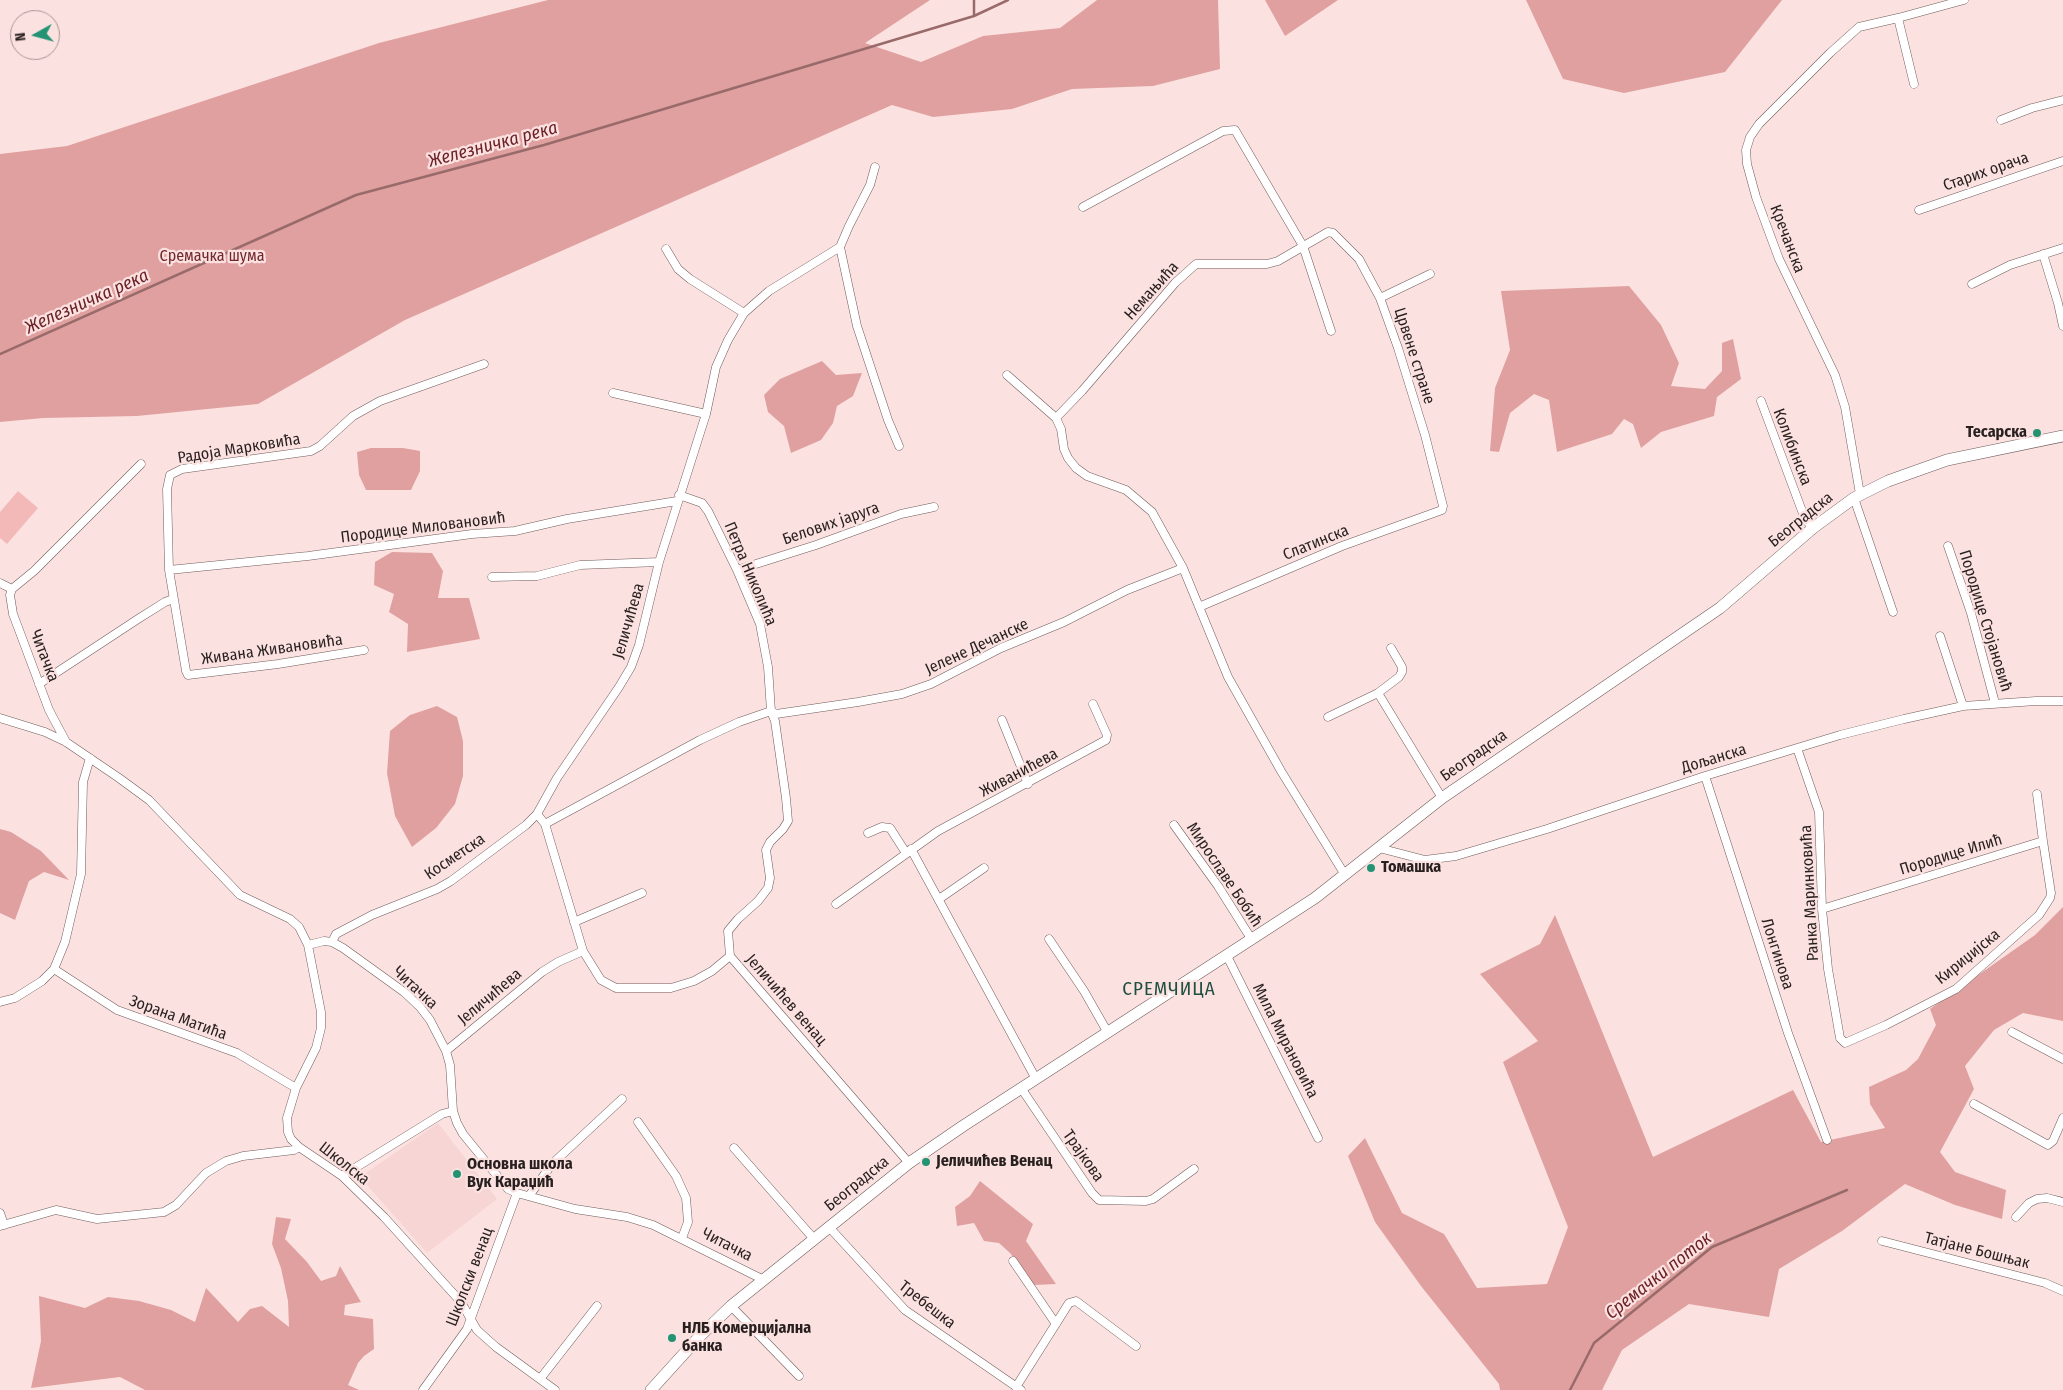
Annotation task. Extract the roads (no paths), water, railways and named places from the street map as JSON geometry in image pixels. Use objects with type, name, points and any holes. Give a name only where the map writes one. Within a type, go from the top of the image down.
[{"type":"main road","name":"Београдска","points":[[651,1390],[700,1336],[731,1306],[909,1163],[1021,1088],[1252,940],[1346,875],[1442,798],[1720,608],[1813,528],[1857,496],[1912,471],[1947,460],[2063,436]]},
{"type":"street","points":[[1914,84],[1898,18],[1964,0]]},
{"type":"street","name":"Кречанска","points":[[1857,496],[1845,407],[1835,375],[1779,258],[1756,197],[1747,164],[1746,150],[1750,137],[1759,124],[1804,78],[1859,27],[1898,18]]},
{"type":"street","points":[[2001,120],[2032,108],[2063,100]]},
{"type":"street","points":[[1083,207],[1223,131],[1235,130],[1303,246],[1332,331]]},
{"type":"street","name":"Старих орача","points":[[1919,210],[2063,161]]},
{"type":"street","points":[[875,168],[870,184],[840,247],[857,326],[888,420],[899,446]]},
{"type":"street","name":"Немањића","points":[[1056,418],[1189,269],[1196,264],[1267,264],[1278,261],[1328,232]]},
{"type":"street","name":"Црвене стране","points":[[1328,232],[1333,233],[1360,259],[1380,298],[1413,397],[1444,506]]},
{"type":"street","name":"Јеличићева","points":[[538,814],[557,778],[631,667],[639,645],[659,562],[706,414],[716,367],[728,340],[744,313],[769,292],[840,247]]},
{"type":"street","points":[[1972,284],[1995,271],[2063,248]]},
{"type":"street","points":[[666,249],[678,269],[690,279],[744,313]]},
{"type":"street","points":[[2043,254],[2063,326]]},
{"type":"street","points":[[1380,298],[1430,274]]},
{"type":"street","name":"Радоја Марковића","points":[[169,570],[167,489],[170,475],[182,469],[311,451],[320,446],[353,416],[380,401],[484,364]]},
{"type":"street","points":[[1007,375],[1056,418],[1061,428],[1064,449],[1076,468],[1087,476],[1126,490],[1143,504],[1157,520],[1183,568],[1228,677],[1281,771],[1346,875]]},
{"type":"street","points":[[613,392],[706,414]]},
{"type":"street","name":"Колибинска","points":[[1760,401],[1805,519],[1813,528]]},
{"type":"street","points":[[0,583],[12,589],[34,571],[142,464]]},
{"type":"street","name":"Београдска","points":[[1857,496],[1893,612]]},
{"type":"street","name":"Петра Николића","points":[[678,498],[702,503],[708,511],[737,570],[762,633],[768,667],[771,711]]},
{"type":"street","name":"Породице Миловановић","points":[[169,570],[308,556],[472,534],[515,531],[678,498]]},
{"type":"street","name":"Слатинска","points":[[1199,607],[1342,546],[1442,510],[1444,506]]},
{"type":"street","name":"Белових јаруга","points":[[737,570],[816,545],[900,514],[934,507]]},
{"type":"street","name":"Породице Стојановић","points":[[1948,546],[1971,613],[1995,703]]},
{"type":"street","points":[[492,577],[538,576],[580,565],[659,562]]},
{"type":"street","name":"Јелене Дечанске","points":[[771,711],[776,714],[858,702],[902,694],[931,684],[1001,648],[1064,622],[1127,590],[1183,568]]},
{"type":"street","points":[[39,684],[164,602],[173,599],[169,570]]},
{"type":"street","name":"Читачка","points":[[12,589],[10,595],[13,614],[49,710],[66,742]]},
{"type":"street","name":"Живана Живановића","points":[[173,599],[188,675],[364,650]]},
{"type":"street","points":[[1940,636],[1963,706]]},
{"type":"street","points":[[1328,717],[1378,693],[1399,677],[1402,667],[1391,648]]},
{"type":"street","points":[[1378,693],[1442,798]]},
{"type":"street","name":"Дољанска","points":[[1379,848],[1425,860],[1456,856],[1547,829],[1705,776],[1797,748],[1904,719],[1963,706],[2063,701]]},
{"type":"street","name":"Живанићева","points":[[836,904],[938,831],[1028,784],[1106,740],[1107,735],[1093,704]]},
{"type":"street","points":[[545,824],[700,740],[739,722],[771,711]]},
{"type":"street","name":"Јеличићев венац","points":[[771,711],[788,821],[770,842],[766,850],[770,878],[768,888],[758,901],[728,931],[730,956],[909,1163]]},
{"type":"street","name":"Читачка","points":[[0,718],[45,732],[66,742],[150,800],[240,895],[277,912],[294,923],[299,927],[308,945]]},
{"type":"street","points":[[1002,720],[1028,784]]},
{"type":"street","name":"Ранка Маринковића","points":[[1797,748],[1819,812],[1822,909],[1828,969],[1840,1038]]},
{"type":"street","points":[[0,1002],[15,998],[42,981],[54,969],[65,942],[81,874],[83,782],[90,758]]},
{"type":"street","name":"Лонгинова","points":[[1705,776],[1788,1034],[1826,1140]]},
{"type":"street","points":[[2037,794],[2043,841]]},
{"type":"street","points":[[538,814],[545,824],[582,951],[601,980],[616,988],[671,988],[683,985],[712,971],[730,956]]},
{"type":"street","name":"Косметска","points":[[332,942],[336,934],[364,919],[451,881],[538,814]]},
{"type":"street","name":"Мирославе Бобић","points":[[1174,825],[1218,886],[1252,940]]},
{"type":"street","points":[[868,833],[882,826],[890,828],[908,851],[939,899],[1036,1079]]},
{"type":"street","name":"Породице Илић","points":[[1822,909],[2043,841]]},
{"type":"street","name":"Кириџијска","points":[[1840,1038],[1842,1042],[1849,1043],[1956,988],[2039,915],[2050,898],[2051,893],[2043,841]]},
{"type":"street","points":[[939,899],[984,868]]},
{"type":"street","points":[[574,922],[642,893]]},
{"type":"street","points":[[1049,938],[1084,991],[1108,1033]]},
{"type":"street","points":[[299,1147],[291,1139],[287,1118],[296,1088],[316,1048],[321,1028],[321,1012],[308,945],[324,941],[332,942]]},
{"type":"street","name":"Читачка","points":[[332,942],[379,973],[414,1002],[430,1020],[446,1051],[450,1065],[453,1111],[463,1134],[508,1189],[575,1209],[641,1221],[682,1238],[762,1280]]},
{"type":"street","name":"Јеличићева","points":[[446,1051],[542,972],[582,951]]},
{"type":"street","name":"Мила Мирановића","points":[[1227,956],[1318,1138]]},
{"type":"street","name":"Зорана Матића","points":[[54,969],[117,1010],[237,1053],[296,1088]]},
{"type":"street","points":[[2012,1032],[2063,1058]]},
{"type":"street","name":"Трајкова","points":[[1021,1088],[1099,1200],[1146,1201],[1153,1199],[1194,1169]]},
{"type":"street","points":[[529,1196],[552,1164],[622,1099]]},
{"type":"street","points":[[1974,1104],[2048,1145],[2053,1141],[2063,1118]]},
{"type":"street","points":[[342,1176],[442,1114],[453,1111]]},
{"type":"street","points":[[638,1122],[676,1176],[686,1198],[688,1222],[682,1238]]},
{"type":"street","name":"Школска","points":[[2,1225],[56,1210],[97,1220],[164,1212],[176,1205],[206,1173],[226,1161],[243,1156],[294,1150],[299,1147],[342,1176],[400,1234],[461,1302],[477,1330],[496,1347],[555,1390]]},
{"type":"street","points":[[734,1148],[814,1239]]},
{"type":"street","name":"Школски венац","points":[[423,1390],[461,1339],[471,1320],[474,1306],[517,1193]]},
{"type":"street","points":[[2016,1217],[2029,1203],[2037,1199],[2047,1198],[2063,1202]]},
{"type":"street","points":[[0,1214],[2,1225]]},
{"type":"street","name":"Требешка","points":[[829,1227],[905,1310],[1019,1388]]},
{"type":"street","name":"Татјане Бошњак","points":[[1882,1241],[2045,1283],[2063,1292]]},
{"type":"street","points":[[1013,1261],[1056,1324]]},
{"type":"street","points":[[1019,1388],[1069,1303],[1076,1301],[1136,1346]]},
{"type":"street","points":[[540,1380],[597,1306]]},
{"type":"street","points":[[731,1306],[799,1376]]},
{"type":"waterway","points":[[974,0],[974,16]]},
{"type":"waterway","name":"Железничка река","points":[[0,354],[356,195],[544,145],[974,16],[1008,0]]},
{"type":"waterway","name":"Сремачки поток","points":[[1570,1390],[1594,1343],[1712,1247],[1847,1190]]},
{"type":"place","name":"Тесарска","points":[[2037,433]]},
{"type":"place","name":"Томашка","points":[[1371,868]]},
{"type":"place","name":"Јеличићев Венац","points":[[926,1162]]},
{"type":"place","name":"Основна школа Вук Караџић","points":[[457,1174]]},
{"type":"place","name":"НЛБ Комерцијална банка","points":[[672,1338]]},
{"type":"district","name":"СРЕМЧИЦА","points":[[1169,990]]},
{"type":"park label","name":"Сремачка шума","points":[[212,257]]}]
